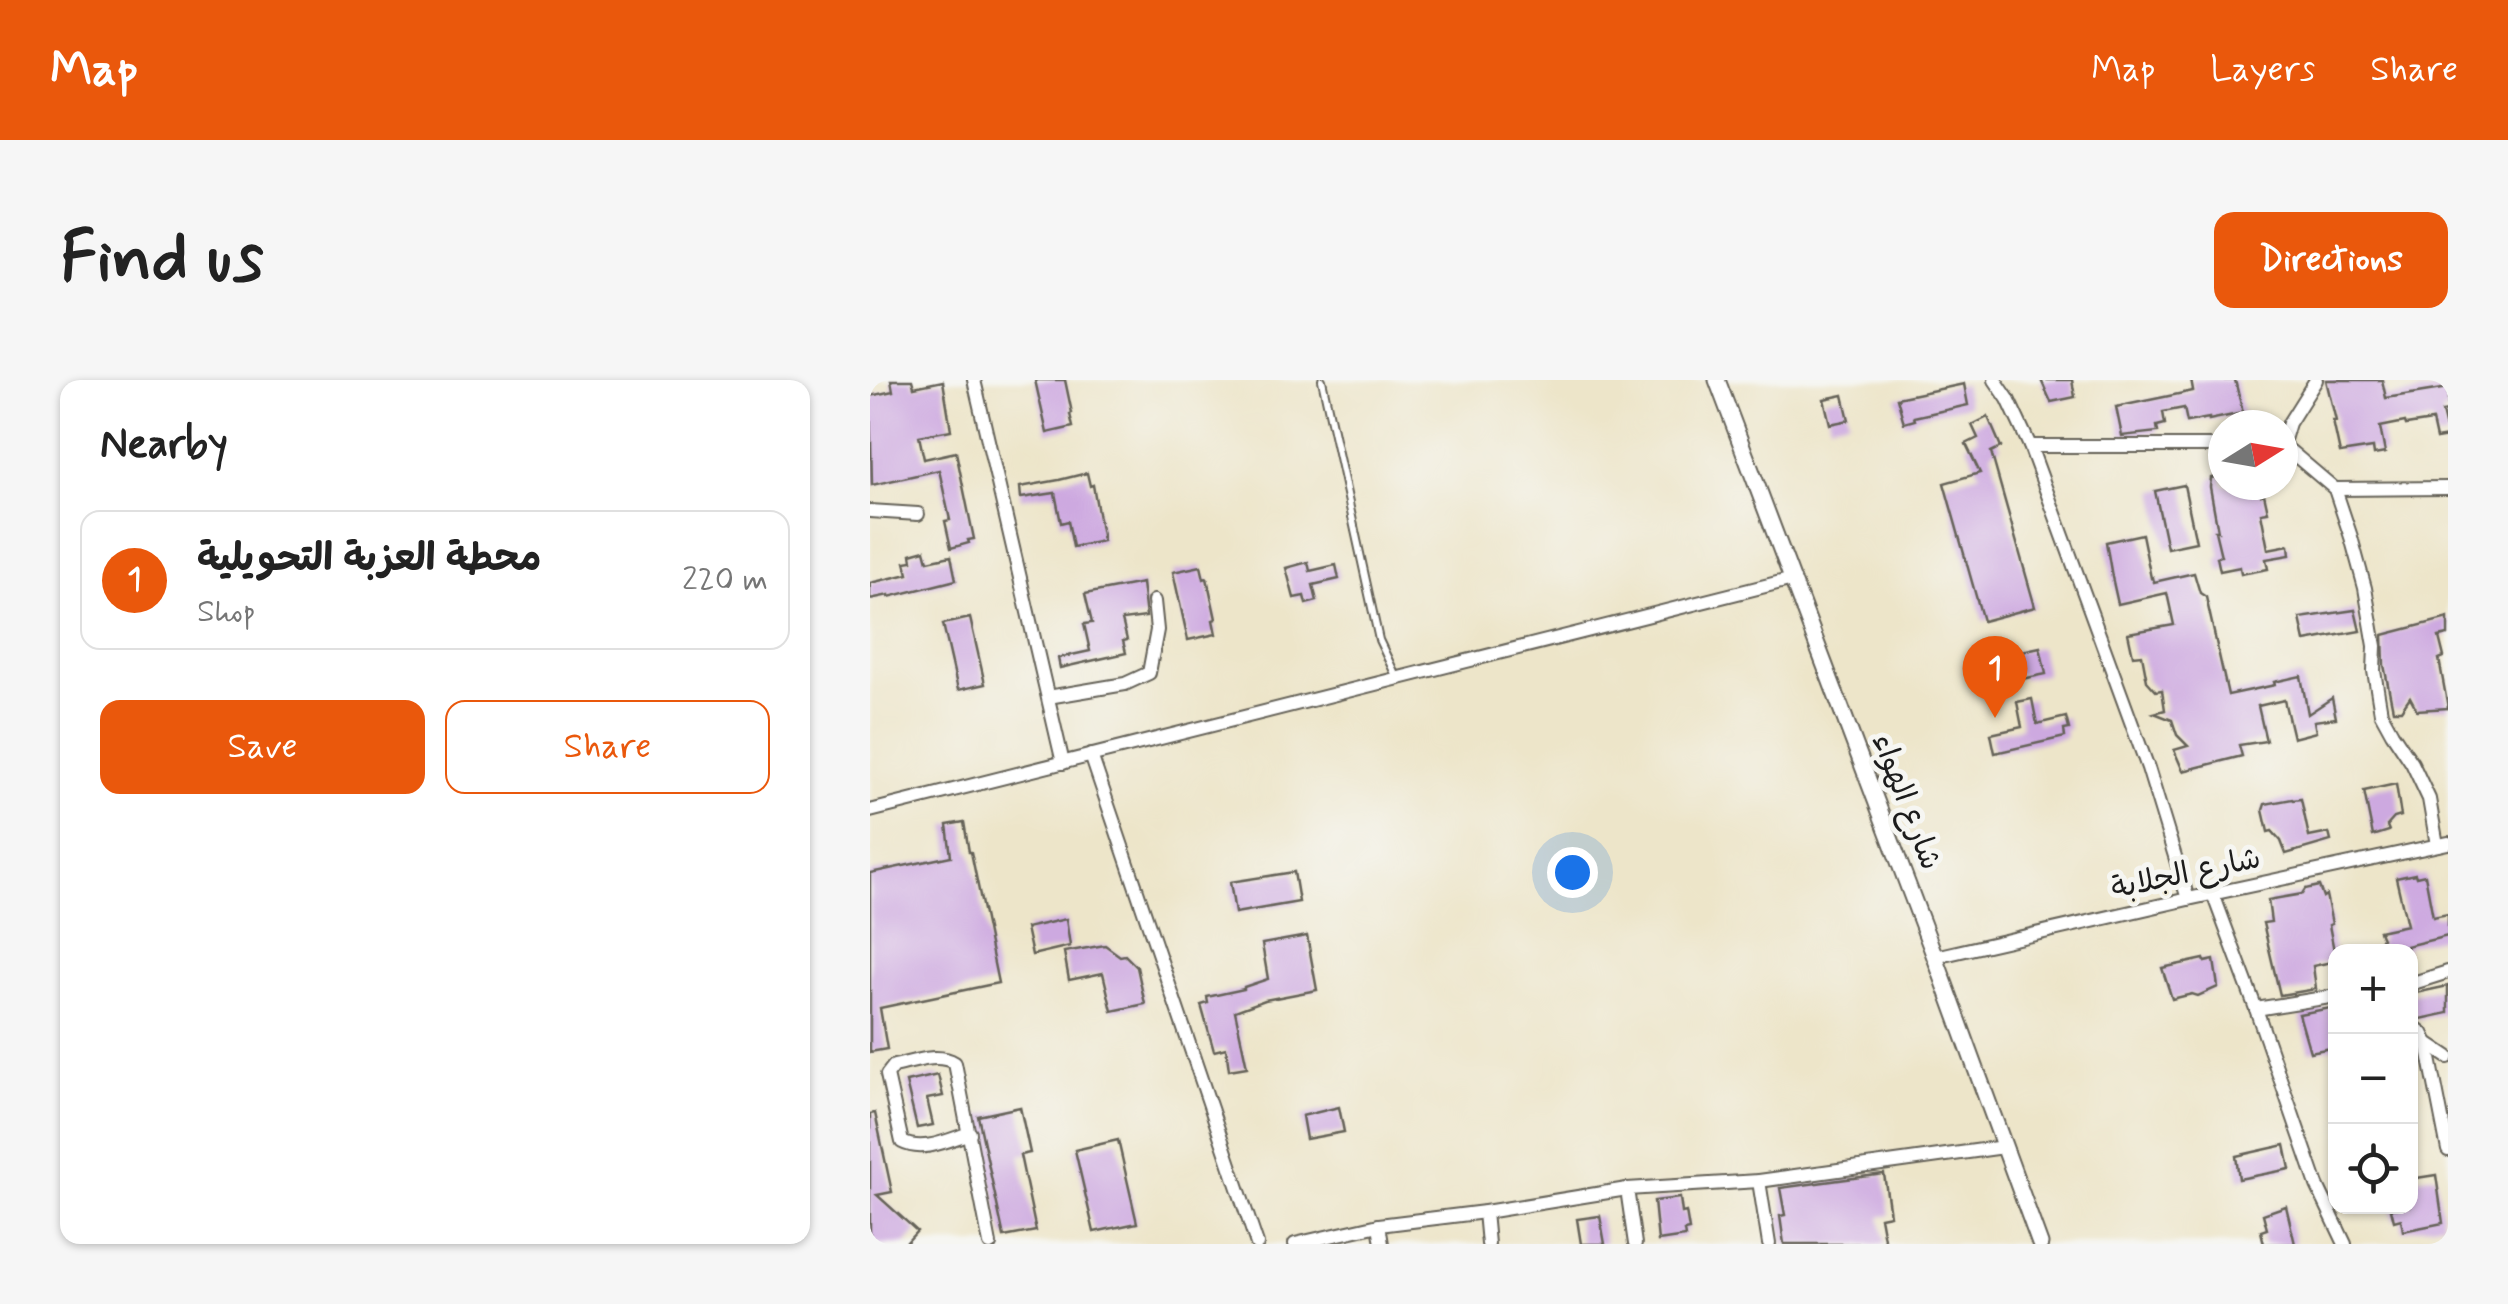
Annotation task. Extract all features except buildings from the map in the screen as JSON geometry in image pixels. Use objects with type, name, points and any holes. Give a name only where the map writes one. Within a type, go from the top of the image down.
[{"type":"street","points":[[974,380],[1063,762]]},
{"type":"street","name":"شارع الهواء","points":[[1717,380],[2040,1244]]},
{"type":"street","points":[[1995,380],[2008,398],[2030,446],[2148,768],[2188,899]]},
{"type":"street","points":[[2298,410],[2316,380]]},
{"type":"street","points":[[2030,446],[2208,446]]},
{"type":"street","points":[[2298,457],[2335,489],[2365,588],[2381,713],[2412,763],[2429,800],[2442,844]]},
{"type":"street","points":[[2335,489],[2448,488]]},
{"type":"street","points":[[870,511],[918,514]]},
{"type":"street","points":[[870,811],[1793,578]]},
{"type":"street","points":[[1048,696],[1125,684],[1148,673],[1157,630],[1154,601]]},
{"type":"street","points":[[1091,755],[1257,1244]]},
{"type":"street","name":"شارع الجلابة","points":[[1935,957],[2442,844]]},
{"type":"street","points":[[2213,894],[2317,1185],[2345,1244]]},
{"type":"street","points":[[2418,981],[2448,972]]},
{"type":"street","points":[[2256,1009],[2328,997]]},
{"type":"street","points":[[2418,1030],[2427,1043],[2448,1148]]},
{"type":"street","points":[[2427,1043],[2448,1057]]},
{"type":"street","points":[[970,1133],[923,1147],[914,1148],[902,1142],[886,1075],[890,1068],[940,1057],[955,1063],[970,1133],[990,1244]]},
{"type":"street","points":[[1295,1244],[1379,1225],[1626,1189],[1759,1181],[2004,1147]]},
{"type":"street","points":[[1759,1181],[1769,1244]]},
{"type":"street","points":[[1626,1189],[1636,1244]]},
{"type":"street","points":[[1484,1212],[1488,1244]]},
{"type":"street","points":[[1379,1225],[1382,1244]]},
{"type":"lane","points":[[1322,380],[1379,640],[1397,678]]},
{"type":"place","name":"محطة العزبة التحويلية","points":[[1995,718]]}]
